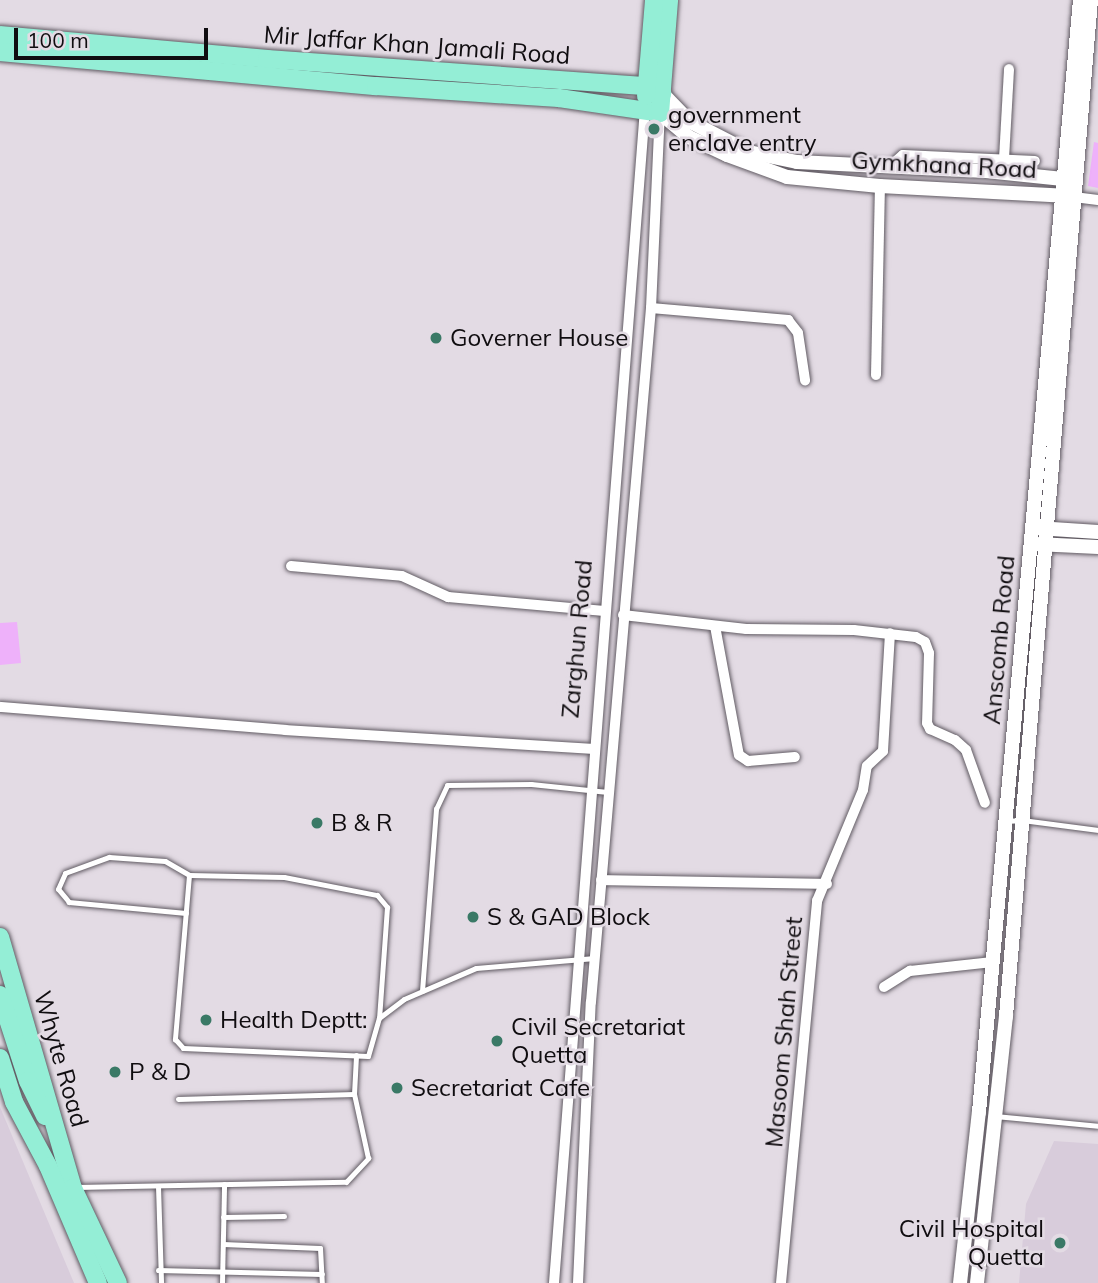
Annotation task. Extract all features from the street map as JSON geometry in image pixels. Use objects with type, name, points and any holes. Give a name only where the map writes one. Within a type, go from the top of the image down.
[{"type":"main road","name":"Zarghun Road","points":[[654,0],[654,89]]},
{"type":"main road","name":"Zarghun Road","points":[[652,111],[669,0]]},
{"type":"main road","name":"Mir Jaffar Khan Jamali Road","points":[[0,35],[654,89]]},
{"type":"main road","name":"Mir Jaffar Khan Jamali Road","points":[[0,52],[376,86],[559,98],[652,111]]},
{"type":"main road","name":"Whyte Road","points":[[0,937],[56,1162]]},
{"type":"main road","name":"Whyte Road","points":[[0,995],[56,1162]]},
{"type":"main road","name":"Whyte Road","points":[[0,1058],[14,1102],[56,1162]]},
{"type":"main road","points":[[56,1162],[98,1283]]},
{"type":"main road","points":[[65,1187],[118,1283]]},
{"type":"street","name":"Anscomb Road","points":[[1070,179],[1080,0]]},
{"type":"street","name":"Anscomb Road","points":[[977,1283],[996,1116],[1023,820],[1038,529],[1068,196],[1091,0]]},
{"type":"street","points":[[1004,159],[1009,69]]},
{"type":"street","points":[[654,89],[689,121],[749,152],[797,162],[1070,179]]},
{"type":"street","name":"Gymkhana Road","points":[[652,111],[689,137],[727,155],[787,177],[880,186],[1068,196]]},
{"type":"street","name":"Zarghun Road","points":[[578,1283],[595,958],[651,309],[652,111]]},
{"type":"street","name":"Zarghun Road","points":[[554,1283],[604,611],[652,111]]},
{"type":"street","points":[[897,167],[896,161],[903,155],[1035,161]]},
{"type":"street","points":[[876,375],[880,186]]},
{"type":"street","points":[[1068,196],[1098,200]]},
{"type":"street","points":[[651,309],[789,320],[798,332],[805,380]]},
{"type":"street","points":[[1038,529],[1098,532]]},
{"type":"street","points":[[1037,545],[1098,547]]},
{"type":"street","name":"Anscomb Road","points":[[960,1283],[1006,821],[1037,545]]},
{"type":"street","points":[[291,566],[402,576],[448,597],[604,611]]},
{"type":"street","points":[[623,615],[715,626],[906,634],[925,642],[929,653],[927,723],[930,729],[955,740],[967,750],[985,803]]},
{"type":"street","points":[[715,626],[735,745],[740,755],[748,761],[795,757]]},
{"type":"street","name":"Masoom Shah Street","points":[[781,1283],[817,901],[827,884],[863,790],[867,766],[883,751],[890,633]]},
{"type":"street","points":[[0,707],[285,730],[593,749]]},
{"type":"street","points":[[601,880],[827,884]]},
{"type":"street","points":[[884,987],[910,971],[993,962]]},
{"type":"lane","points":[[422,991],[436,809],[447,786],[531,784],[608,792]]},
{"type":"lane","points":[[1006,821],[1023,820],[1098,830]]},
{"type":"lane","points":[[186,913],[69,902],[58,889],[65,873],[109,858],[165,861],[189,875],[284,877],[377,895],[387,907],[379,1018],[368,1056],[183,1048],[175,1040],[186,913],[189,875]]},
{"type":"lane","points":[[379,1018],[404,999],[476,968],[578,957],[595,958]]},
{"type":"lane","points":[[65,1187],[346,1182],[368,1158],[354,1094],[356,1055]]},
{"type":"lane","points":[[178,1099],[354,1094]]},
{"type":"lane","points":[[979,1112],[1098,1126]]},
{"type":"lane","points":[[222,1283],[224,1184]]},
{"type":"lane","points":[[158,1186],[160,1283]]},
{"type":"lane","points":[[223,1217],[284,1216]]},
{"type":"lane","points":[[223,1244],[320,1248],[322,1283]]},
{"type":"lane","points":[[159,1270],[322,1274]]},
{"type":"shaded area","points":[[0,1107],[74,1283],[0,1283]]},
{"type":"shaded area","name":"Civil Hospital Quetta","points":[[1054,1141],[1098,1144],[1098,1283],[1019,1283],[1026,1204]]},
{"type":"building","points":[[1094,142],[1098,143],[1098,188],[1088,186]]},
{"type":"building","points":[[17,622],[21,663],[0,665],[0,623]]},
{"type":"place","name":"government enclave entry","points":[[654,129]]},
{"type":"place","name":"Governer House","points":[[436,338]]},
{"type":"place","name":"B & R","points":[[317,823]]},
{"type":"place","name":"S & GAD Block","points":[[473,917]]},
{"type":"place","name":"Health Deptt:","points":[[206,1020]]},
{"type":"place","name":"Civil Secretariat Quetta","points":[[497,1041]]},
{"type":"place","name":"P & D","points":[[115,1072]]},
{"type":"place","name":"Secretariat Cafe","points":[[397,1088]]},
{"type":"place","name":"Civil Hospital Quetta","points":[[1060,1243]]}]
